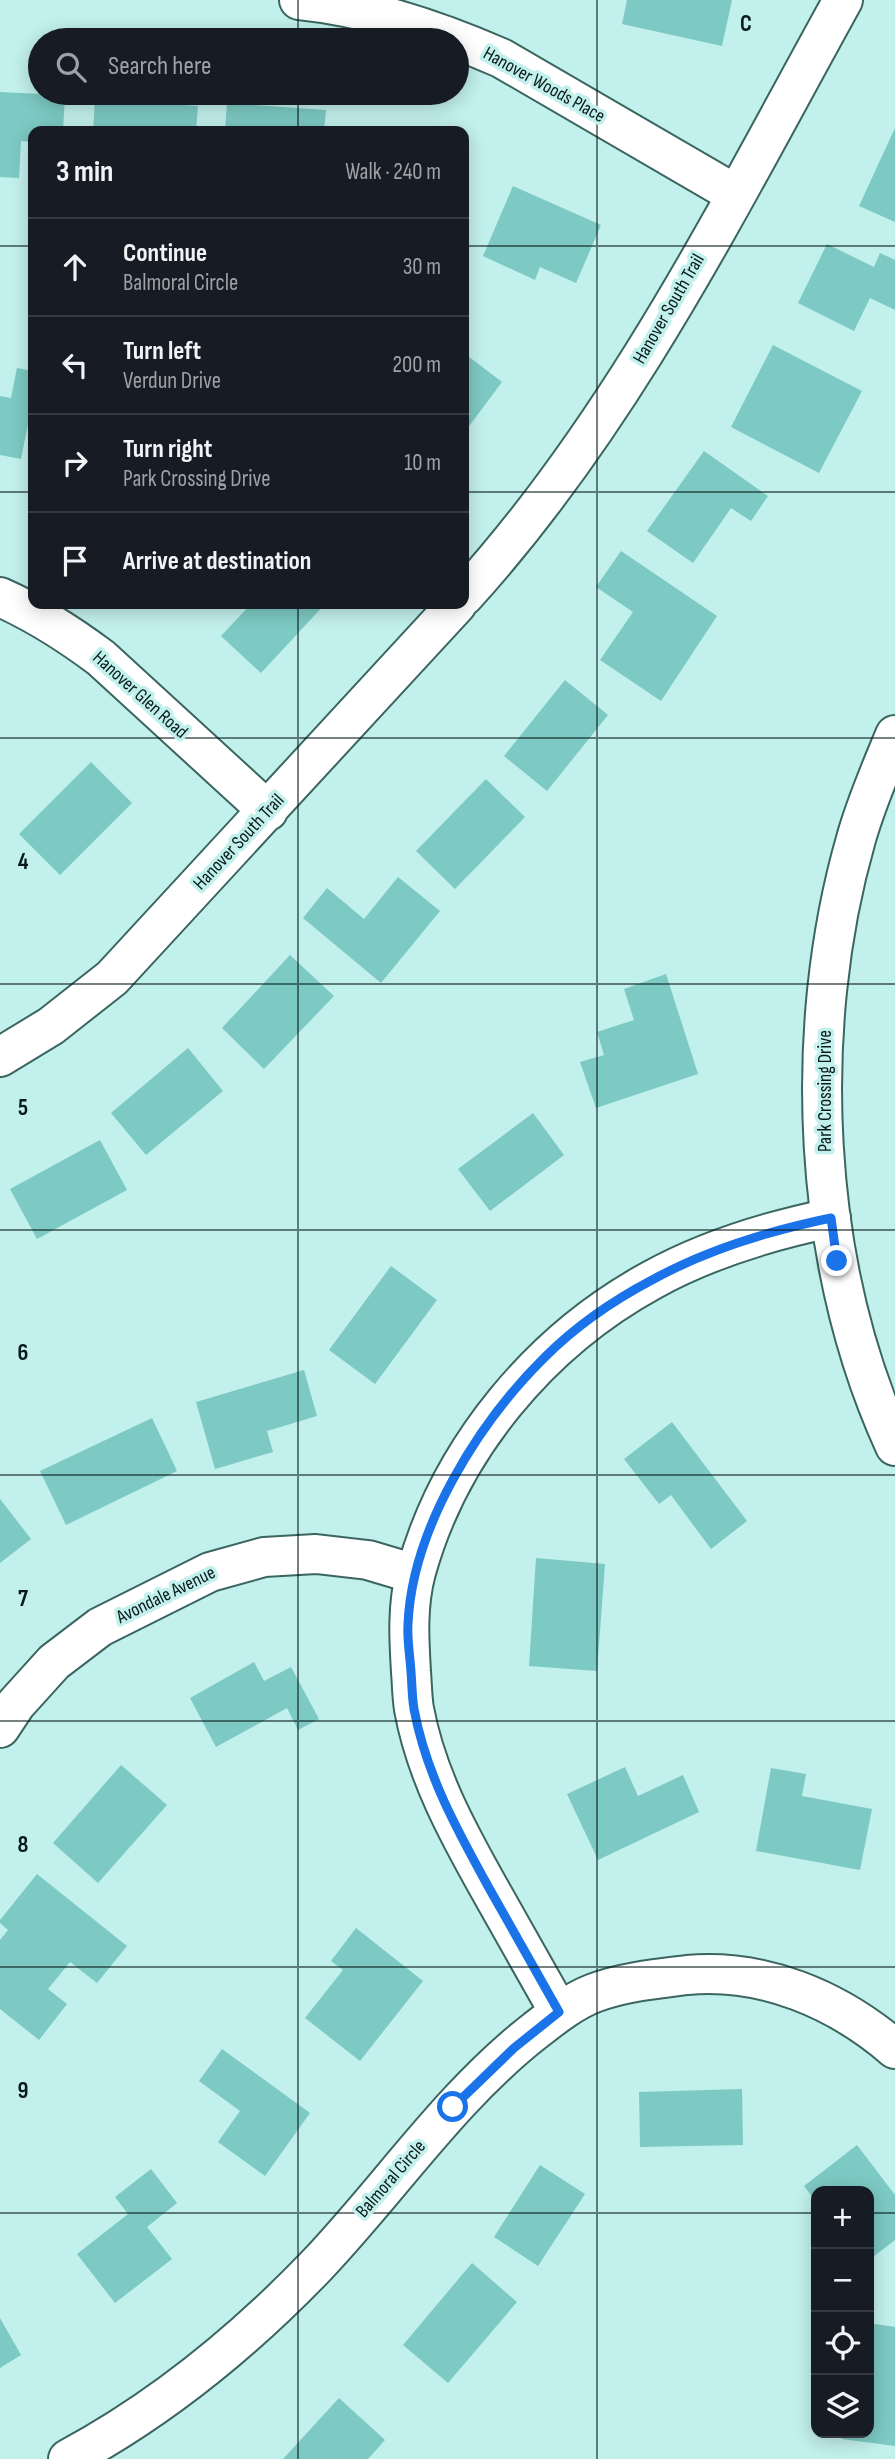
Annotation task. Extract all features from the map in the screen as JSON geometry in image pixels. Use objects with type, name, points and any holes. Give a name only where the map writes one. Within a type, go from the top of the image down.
[{"type":"street","name":"Hanover Woods Place","points":[[299,0],[385,16],[421,28]]},
{"type":"street","name":"Hanover South Trail","points":[[469,590],[567,469],[636,368],[842,0]]},
{"type":"street","name":"Hanover Woods Place","points":[[469,45],[501,58],[735,194]]},
{"type":"street","name":"Hanover Glen Road","points":[[0,597],[75,639],[101,658],[268,811]]},
{"type":"street","name":"Hanover South Trail","points":[[0,1057],[51,1026],[112,978],[452,609]]},
{"type":"street","name":"Park Crossing Drive","points":[[895,735],[868,800],[855,841],[836,926],[827,997],[822,1088],[825,1171],[837,1261],[856,1335],[895,1446]]},
{"type":"street","points":[[559,2012],[451,1820],[427,1761],[413,1707],[408,1625],[415,1574],[436,1513],[451,1482],[487,1424],[545,1357],[595,1316],[651,1280],[711,1251],[784,1228],[831,1218]]},
{"type":"street","name":"Avondale Avenue","points":[[0,1728],[16,1704],[54,1662],[100,1627],[210,1572],[264,1557],[316,1553],[368,1560],[415,1574]]},
{"type":"street","name":"Balmoral Circle","points":[[68,2459],[136,2418],[214,2361],[286,2297],[320,2262],[453,2107],[514,2048],[559,2012],[592,1994],[638,1980],[724,1974],[771,1981],[795,1989],[851,2017],[895,2049]]},
{"type":"building","points":[[627,0],[732,0],[722,46],[622,24]]},
{"type":"building","points":[[0,92],[28,93],[28,105],[64,105],[63,126],[28,126],[28,142],[21,141],[19,178],[0,177]]},
{"type":"building","points":[[95,105],[198,106],[196,126],[93,126]]},
{"type":"building","points":[[227,105],[326,110],[324,126],[225,126]]},
{"type":"building","points":[[895,128],[895,222],[859,206]]},
{"type":"building","points":[[513,186],[601,225],[576,283],[540,267],[535,280],[483,256]]},
{"type":"building","points":[[827,244],[874,267],[880,253],[895,260],[895,310],[870,298],[854,331],[798,303]]},
{"type":"building","points":[[773,345],[862,391],[819,473],[731,427]]},
{"type":"building","points":[[469,357],[502,382],[469,426]]},
{"type":"building","points":[[17,368],[28,370],[28,424],[21,459],[0,455],[0,396],[11,398]]},
{"type":"building","points":[[704,451],[768,496],[751,521],[731,508],[693,563],[647,531]]},
{"type":"building","points":[[621,551],[717,616],[661,701],[600,660],[633,612],[596,587]]},
{"type":"building","points":[[246,609],[320,609],[261,673],[221,636]]},
{"type":"building","points":[[565,680],[608,715],[547,791],[504,756]]},
{"type":"building","points":[[91,762],[132,803],[60,875],[19,834]]},
{"type":"building","points":[[486,779],[525,817],[455,889],[416,851]]},
{"type":"building","points":[[398,877],[440,911],[381,983],[303,918],[327,888],[364,919]]},
{"type":"building","points":[[290,955],[334,996],[264,1069],[222,1028]]},
{"type":"building","points":[[666,974],[698,1074],[596,1108],[580,1062],[604,1055],[597,1032],[634,1020],[624,989]]},
{"type":"building","points":[[188,1048],[223,1091],[146,1155],[111,1113]]},
{"type":"building","points":[[533,1113],[564,1155],[490,1211],[458,1169]]},
{"type":"building","points":[[100,1140],[127,1190],[37,1239],[10,1189]]},
{"type":"building","points":[[391,1266],[437,1300],[375,1384],[329,1350]]},
{"type":"building","points":[[304,1370],[317,1416],[267,1431],[273,1452],[215,1469],[196,1402]]},
{"type":"building","points":[[152,1418],[177,1471],[66,1525],[40,1471]]},
{"type":"building","points":[[672,1422],[747,1521],[711,1549],[671,1495],[659,1504],[624,1459]]},
{"type":"building","points":[[0,1499],[31,1539],[0,1563]]},
{"type":"building","points":[[536,1558],[605,1564],[597,1671],[529,1666]]},
{"type":"building","points":[[254,1662],[264,1681],[291,1667],[319,1719],[298,1730],[287,1708],[216,1747],[190,1698]]},
{"type":"building","points":[[121,1765],[167,1805],[98,1883],[53,1843]]},
{"type":"building","points":[[625,1767],[638,1796],[683,1775],[699,1812],[598,1860],[567,1794]]},
{"type":"building","points":[[771,1768],[806,1774],[802,1796],[872,1809],[860,1870],[756,1851]]},
{"type":"building","points":[[37,1874],[127,1946],[97,1983],[70,1962],[48,1989],[67,2004],[39,2040],[0,2009],[0,1940],[8,1930],[0,1920]]},
{"type":"building","points":[[356,1928],[423,1981],[360,2061],[305,2018],[343,1970],[331,1961]]},
{"type":"building","points":[[222,2049],[310,2113],[265,2176],[218,2142],[240,2111],[199,2081]]},
{"type":"building","points":[[742,2089],[743,2145],[640,2147],[639,2092]]},
{"type":"building","points":[[857,2145],[895,2195],[895,2240],[874,2256],[874,2186],[811,2186],[811,2195],[804,2186]]},
{"type":"building","points":[[540,2165],[585,2194],[538,2266],[494,2237]]},
{"type":"building","points":[[151,2169],[177,2203],[147,2227],[172,2259],[115,2303],[77,2254],[128,2214],[115,2197]]},
{"type":"building","points":[[472,2263],[517,2302],[448,2383],[403,2345]]},
{"type":"building","points":[[0,2318],[21,2355],[0,2368]]},
{"type":"building","points":[[874,2324],[895,2327],[895,2446],[842,2439],[874,2438]]},
{"type":"building","points":[[339,2398],[385,2440],[368,2459],[283,2459]]},
{"type":"route","points":[[453,2107],[514,2048],[559,2012],[451,1820],[427,1761],[413,1707],[408,1625],[415,1574],[436,1513],[451,1482],[487,1424],[545,1357],[595,1316],[651,1280],[711,1251],[784,1228],[831,1218],[837,1261]]}]
